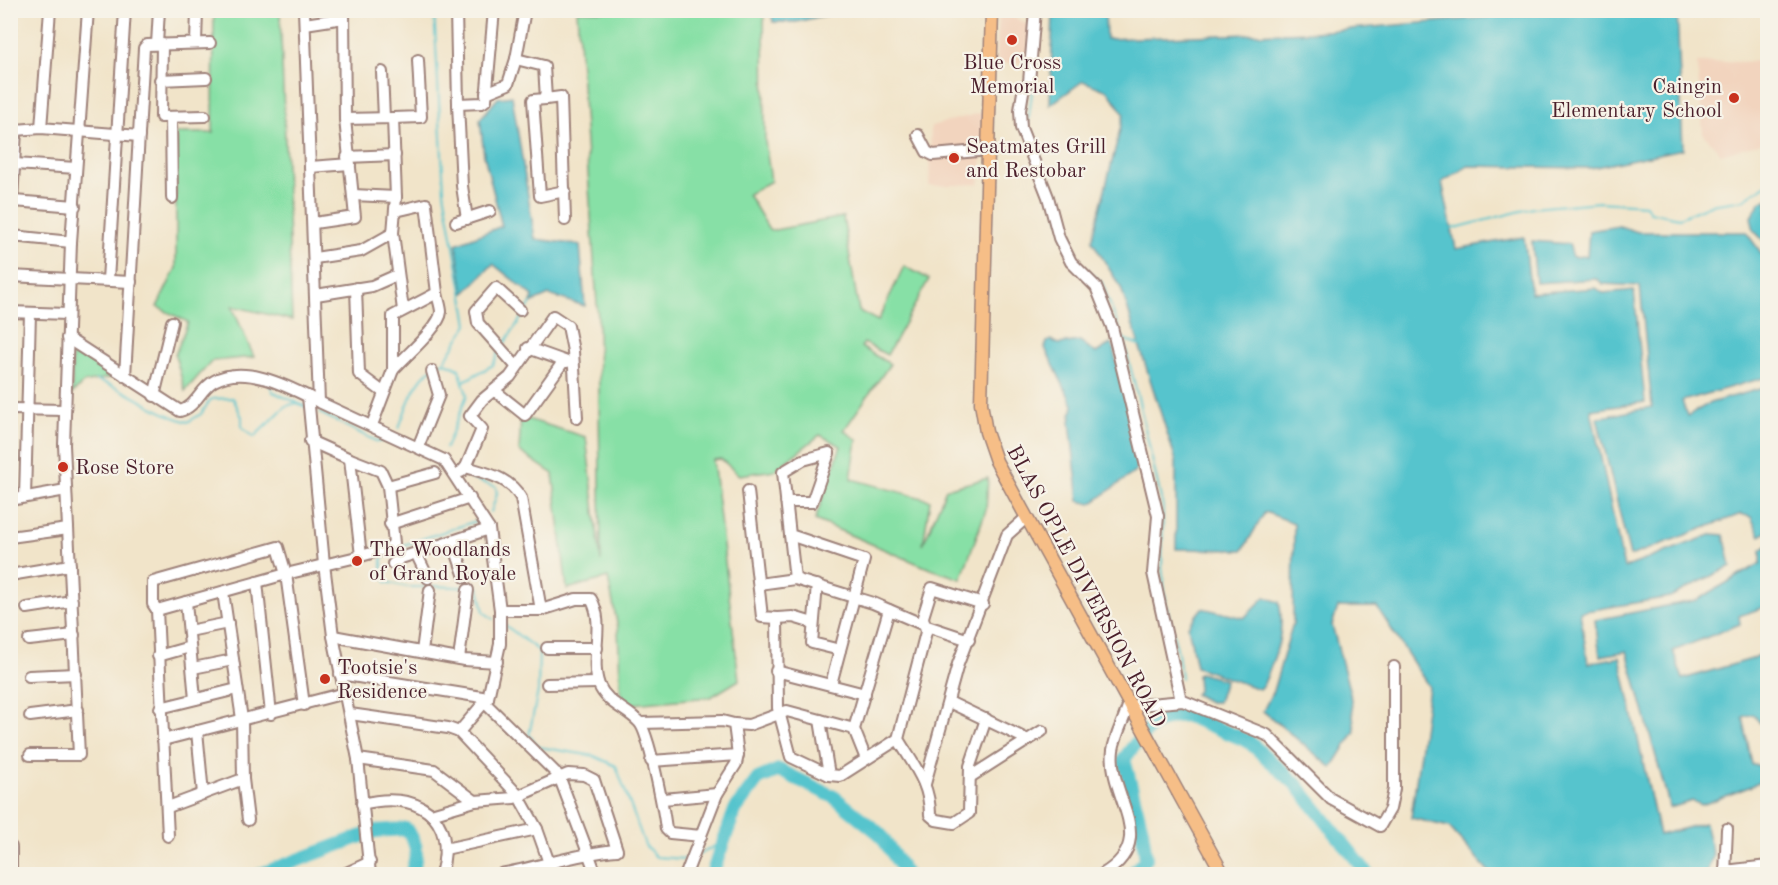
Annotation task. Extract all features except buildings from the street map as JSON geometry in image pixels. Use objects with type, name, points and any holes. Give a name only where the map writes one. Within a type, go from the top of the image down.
[{"type":"main road","name":"BLAS OPLE DIVERSION ROAD","points":[[992,10],[981,403],[986,432],[996,461],[1026,518],[1223,874]]},
{"type":"street","points":[[10,31],[11,10]]},
{"type":"street","points":[[41,128],[50,10]]},
{"type":"street","points":[[30,755],[79,755],[66,490],[65,410],[71,242],[88,10]]},
{"type":"street","points":[[108,280],[126,10]]},
{"type":"street","points":[[159,10],[161,117],[205,116]]},
{"type":"street","points":[[196,43],[197,10]]},
{"type":"street","points":[[304,10],[314,223],[319,402]]},
{"type":"street","points":[[456,10],[462,220],[490,211]]},
{"type":"street","points":[[458,104],[482,103],[486,100],[494,10]]},
{"type":"street","points":[[486,93],[508,84],[516,59],[525,10]]},
{"type":"street","points":[[1035,10],[1029,82],[1023,92],[1020,110],[1021,128],[1048,197],[1059,238],[1071,262],[1096,287],[1118,349],[1158,516],[1153,573],[1186,702]]},
{"type":"street","points":[[305,24],[344,14],[345,119],[355,217],[314,223]]},
{"type":"street","points":[[125,376],[144,48],[147,45],[159,44],[210,43]]},
{"type":"street","points":[[516,59],[544,66],[546,99]]},
{"type":"street","points":[[345,119],[421,117],[418,60]]},
{"type":"street","points":[[382,72],[395,155],[396,211],[393,233],[397,275],[404,310]]},
{"type":"street","points":[[160,80],[206,78]]},
{"type":"street","points":[[564,220],[566,190],[561,98],[533,100],[540,196],[566,190]]},
{"type":"street","points":[[171,117],[172,198]]},
{"type":"street","points":[[71,242],[11,237],[15,164],[13,129],[41,128],[139,136]]},
{"type":"street","points":[[918,135],[927,152],[933,155],[989,150]]},
{"type":"street","points":[[310,167],[395,155]]},
{"type":"street","points":[[15,164],[76,168]]},
{"type":"street","points":[[353,195],[396,197]]},
{"type":"street","points":[[14,201],[75,206]]},
{"type":"street","points":[[372,425],[393,370],[418,342],[430,334],[441,314],[426,204],[396,211]]},
{"type":"street","points":[[315,258],[361,251],[393,233]]},
{"type":"street","points":[[316,296],[372,286],[397,275]]},
{"type":"street","points":[[10,276],[131,282]]},
{"type":"street","points":[[356,288],[359,374],[383,392]]},
{"type":"street","points":[[516,366],[478,323],[476,311],[496,288],[520,310]]},
{"type":"street","points":[[393,370],[393,316],[437,294]]},
{"type":"street","points":[[10,312],[68,314]]},
{"type":"street","points":[[26,497],[30,313]]},
{"type":"street","points":[[457,477],[466,467],[482,429],[470,416],[482,400],[510,377],[552,316],[568,326],[568,363],[577,418]]},
{"type":"street","points":[[154,396],[172,322]]},
{"type":"street","points":[[67,338],[180,411],[188,409],[213,381],[235,376],[274,379],[444,460],[489,529],[500,610],[500,644],[486,700],[459,732]]},
{"type":"street","points":[[528,348],[568,363]]},
{"type":"street","points":[[495,391],[525,416],[568,363]]},
{"type":"street","points":[[418,447],[439,395],[432,371]]},
{"type":"street","points":[[308,396],[310,441],[333,636],[358,759],[370,874]]},
{"type":"street","points":[[10,408],[65,410]]},
{"type":"street","points":[[157,610],[390,548],[394,543],[390,525],[388,486],[381,471],[310,441]]},
{"type":"street","points":[[786,502],[812,502],[829,453],[803,460],[783,472],[786,502],[795,579]]},
{"type":"street","points":[[350,459],[361,556]]},
{"type":"street","points":[[466,467],[504,479],[516,488],[521,498],[541,610]]},
{"type":"street","points":[[388,486],[435,472]]},
{"type":"street","points":[[10,501],[66,490]]},
{"type":"street","points":[[748,491],[762,616],[793,617],[813,623]]},
{"type":"street","points":[[390,525],[470,498]]},
{"type":"street","points":[[925,784],[958,664],[983,604],[1007,535],[1026,518]]},
{"type":"street","points":[[10,537],[68,529]]},
{"type":"street","points":[[393,564],[489,529]]},
{"type":"street","points":[[790,535],[864,560],[831,684]]},
{"type":"street","points":[[453,542],[465,577]]},
{"type":"street","points":[[168,836],[157,610],[153,604],[153,582],[278,547],[286,574],[304,705]]},
{"type":"street","points":[[416,554],[428,578]]},
{"type":"street","points":[[10,575],[70,565]]},
{"type":"street","points":[[759,584],[795,579],[889,610],[969,640]]},
{"type":"street","points":[[257,582],[271,714]]},
{"type":"street","points":[[817,585],[812,643],[840,650]]},
{"type":"street","points":[[777,618],[776,670],[780,712],[791,757],[829,775],[840,776],[898,739],[926,632],[923,617],[932,588],[983,604]]},
{"type":"street","points":[[422,652],[430,590]]},
{"type":"street","points":[[459,659],[468,590]]},
{"type":"street","points":[[223,592],[242,719],[243,779],[249,820]]},
{"type":"street","points":[[500,610],[541,610],[576,599],[591,599],[597,610],[598,683],[607,699],[641,723],[722,721],[734,724],[754,724],[780,712],[854,729]]},
{"type":"street","points":[[27,608],[72,600]]},
{"type":"street","points":[[186,602],[195,699]]},
{"type":"street","points":[[867,759],[854,729],[889,610]]},
{"type":"street","points":[[189,631],[228,623]]},
{"type":"street","points":[[29,640],[74,635]]},
{"type":"street","points":[[333,636],[459,659],[497,662]]},
{"type":"street","points":[[158,656],[190,647]]},
{"type":"street","points":[[546,648],[597,648]]},
{"type":"street","points":[[193,668],[233,660]]},
{"type":"street","points":[[1103,874],[1126,853],[1132,838],[1115,772],[1113,749],[1130,708],[1186,702],[1267,735],[1330,799],[1380,826],[1390,809],[1394,789],[1394,668]]},
{"type":"street","points":[[776,670],[865,694]]},
{"type":"street","points":[[28,676],[76,674]]},
{"type":"street","points":[[340,674],[486,700],[560,776],[596,874]]},
{"type":"street","points":[[547,684],[598,683]]},
{"type":"street","points":[[160,708],[237,689]]},
{"type":"street","points":[[163,740],[242,719],[271,714],[345,693]]},
{"type":"street","points":[[949,702],[1028,740]]},
{"type":"street","points":[[30,716],[78,710]]},
{"type":"street","points":[[350,714],[448,728],[459,732],[518,795],[537,829],[551,870]]},
{"type":"street","points":[[898,739],[925,784],[930,796],[930,815],[936,820],[954,823],[969,813],[970,766],[986,719]]},
{"type":"street","points":[[820,720],[829,775]]},
{"type":"street","points":[[641,723],[663,799],[666,829],[670,833],[701,836]]},
{"type":"street","points":[[686,874],[717,794],[736,764],[738,755],[734,724]]},
{"type":"street","points":[[970,777],[1042,730]]},
{"type":"street","points":[[197,731],[202,794]]},
{"type":"street","points":[[651,761],[738,755]]},
{"type":"street","points":[[358,759],[434,770],[475,801]]},
{"type":"street","points":[[431,814],[475,801],[518,795],[560,776],[584,775],[594,780],[617,850],[587,852],[551,870],[501,874]]},
{"type":"street","points":[[168,807],[243,779]]},
{"type":"street","points":[[663,799],[717,794]]},
{"type":"street","points":[[362,804],[383,799],[418,803],[431,814],[437,823],[446,849],[441,874]]},
{"type":"street","points":[[446,849],[537,829]]},
{"type":"street","points":[[1727,829],[1725,873],[1767,866]]},
{"type":"street","points":[[11,846],[11,874]]},
{"type":"street","points":[[344,874],[370,862]]},
{"type":"shaded area","points":[[999,11],[1005,11],[1031,27],[1028,59],[1025,62],[1001,64],[1000,72],[996,73]]},
{"type":"shaded area","name":"Caingin Elementary School","points":[[1767,61],[1767,141],[1721,154],[1703,133],[1697,63]]},
{"type":"shaded area","points":[[987,111],[979,184],[929,186],[931,126]]},
{"type":"green space","points":[[214,11],[280,11],[292,320],[232,306],[254,357],[212,361],[185,391],[175,355],[188,322],[157,307],[176,268],[176,133],[213,133]]},
{"type":"green space","points":[[577,11],[764,11],[765,141],[771,181],[748,194],[770,231],[843,217],[859,311],[878,321],[904,266],[929,279],[887,355],[864,343],[861,347],[890,364],[844,430],[857,440],[851,479],[930,500],[923,545],[946,489],[988,478],[986,510],[961,579],[928,568],[815,520],[841,446],[820,435],[775,470],[739,475],[721,459],[713,460],[739,680],[711,697],[621,705],[618,628],[608,578],[567,589],[553,474],[519,451],[521,417],[586,437],[601,562],[598,319]]},
{"type":"green space","points":[[75,351],[113,377],[83,383],[72,394],[72,352]]},
{"type":"water","points":[[771,10],[845,11],[796,22],[773,22]]},
{"type":"water","points":[[1053,11],[1105,11],[1106,39],[1314,32],[1564,11],[1677,11],[1683,149],[1591,168],[1468,166],[1442,182],[1456,249],[1524,237],[1531,293],[1596,288],[1603,293],[1634,290],[1645,402],[1591,410],[1624,568],[1713,534],[1724,535],[1731,566],[1670,597],[1580,612],[1588,663],[1620,657],[1659,835],[1705,823],[1713,856],[1706,874],[1491,874],[1449,827],[1411,818],[1429,687],[1377,607],[1338,607],[1332,625],[1350,693],[1355,731],[1332,768],[1263,711],[1273,691],[1293,623],[1294,523],[1265,512],[1243,550],[1176,549],[1176,461],[1121,288],[1092,241],[1124,114],[1108,91],[1083,81],[1050,105]]},
{"type":"water","points":[[512,96],[535,239],[580,245],[585,306],[549,295],[531,303],[533,296],[493,264],[464,294],[456,244],[502,226],[484,155],[480,119],[498,98]]},
{"type":"water","points":[[1767,198],[1767,244],[1754,231],[1751,217],[1760,202]]},
{"type":"water","points":[[1619,226],[1638,232],[1746,232],[1767,261],[1767,377],[1682,401],[1687,416],[1710,403],[1767,387],[1767,532],[1760,536],[1751,517],[1741,514],[1630,556],[1597,418],[1652,407],[1640,286],[1603,284],[1597,279],[1536,283],[1532,241],[1569,244],[1573,257],[1587,256],[1589,231]]},
{"type":"water","points":[[1051,340],[1059,344],[1080,341],[1096,353],[1112,343],[1139,459],[1136,471],[1091,504],[1079,501],[1070,422],[1073,405],[1045,348],[1047,342]]},
{"type":"water","points":[[1767,546],[1767,606],[1739,616],[1740,624],[1673,651],[1683,679],[1752,659],[1767,651],[1767,720],[1760,723],[1753,714],[1743,717],[1752,765],[1767,766],[1767,777],[1749,787],[1702,805],[1692,801],[1670,808],[1627,651],[1600,656],[1595,620],[1697,600],[1761,563],[1761,550]]},
{"type":"water","points":[[1265,597],[1279,602],[1281,624],[1275,655],[1263,686],[1259,689],[1196,667],[1188,626],[1202,608],[1244,618]]},
{"type":"water","points":[[1199,673],[1225,680],[1218,702],[1209,702],[1195,694],[1198,691],[1197,675]]},
{"type":"waterway","points":[[434,10],[444,192],[468,324],[444,362]]},
{"type":"waterway","points":[[1034,79],[1041,10]]},
{"type":"waterway","points":[[1027,130],[1033,85]]},
{"type":"waterway","points":[[1042,167],[1051,190]]},
{"type":"waterway","points":[[1451,229],[1533,208],[1599,202],[1646,205],[1650,212],[1679,218],[1710,205],[1743,200],[1768,183]]},
{"type":"waterway","points":[[1054,198],[1068,244]]},
{"type":"waterway","points":[[1073,257],[1102,283],[1123,339],[1137,393],[1163,507],[1162,566],[1166,604],[1178,653],[1181,678]]},
{"type":"waterway","points":[[504,344],[531,303]]},
{"type":"waterway","points":[[1123,339],[1142,346]]},
{"type":"waterway","points":[[464,381],[493,365],[499,352]]},
{"type":"waterway","points":[[399,428],[414,389],[426,373],[444,362],[459,369],[467,395],[446,448]]},
{"type":"waterway","points":[[96,380],[188,422],[201,414],[211,399],[233,398],[242,417],[242,427],[254,437],[286,406],[297,403],[306,407]]},
{"type":"waterway","points":[[270,385],[273,392],[296,402]]},
{"type":"waterway","points":[[320,413],[378,442],[388,439]]},
{"type":"waterway","points":[[472,479],[496,487],[497,494],[491,512]]},
{"type":"waterway","points":[[427,587],[408,587],[386,582],[382,574],[382,558],[401,546],[479,520]]},
{"type":"waterway","points":[[433,586],[479,588],[484,612],[493,619]]},
{"type":"waterway","points":[[505,625],[539,651],[538,691],[529,735],[539,747],[594,756],[616,766],[645,845],[656,857],[685,859]]},
{"type":"waterway","points":[[1184,705],[1185,715]]},
{"type":"waterway","points":[[1132,874],[1146,859],[1142,829],[1124,759],[1149,728],[1164,719],[1185,715],[1248,741],[1296,784],[1368,874]]},
{"type":"waterway","points":[[712,874],[735,810],[758,779],[779,770],[834,797],[880,834],[906,874]]},
{"type":"waterway","points":[[261,874],[375,831],[406,829],[416,850],[411,874]]},
{"type":"waterway","points":[[698,855],[722,842]]},
{"type":"place","name":"Blue Cross Memorial","points":[[1012,40]]},
{"type":"place","name":"Caingin Elementary School","points":[[1734,98]]},
{"type":"place","name":"Seatmates Grill and Restobar","points":[[954,158]]},
{"type":"place","name":"Rose Store","points":[[63,467]]},
{"type":"place","name":"The Woodlands of Grand Royale","points":[[357,561]]},
{"type":"place","name":"Tootsie's Residence","points":[[325,679]]}]
